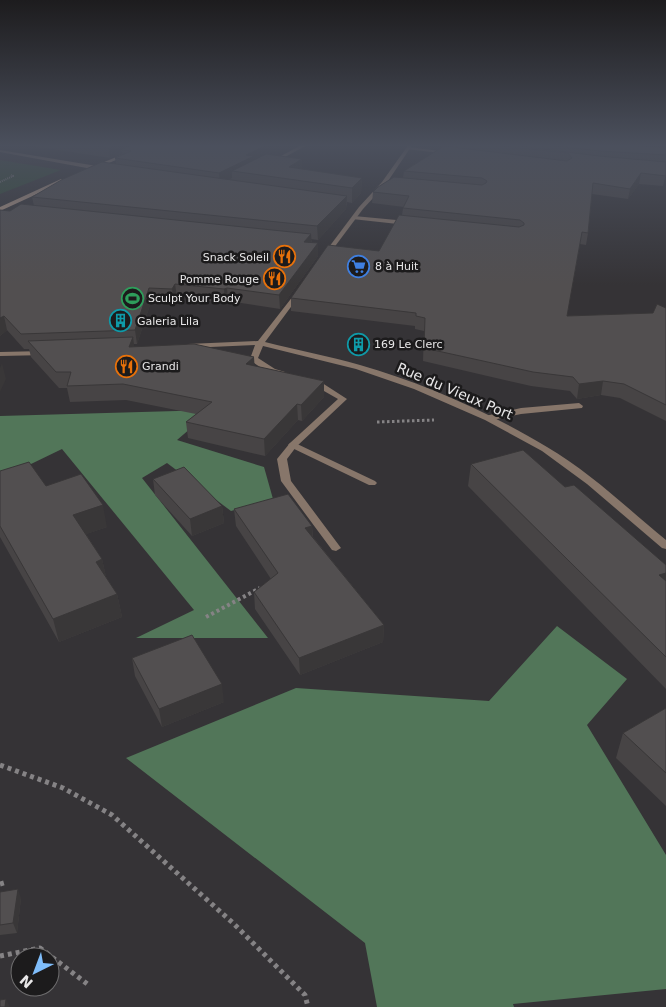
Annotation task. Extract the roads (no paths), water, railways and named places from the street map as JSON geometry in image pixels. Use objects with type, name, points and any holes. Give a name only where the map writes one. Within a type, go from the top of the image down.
[{"type":"street","points":[[0,210],[11,202],[37,191]]},
{"type":"street","points":[[322,259],[361,208],[377,191]]},
{"type":"street","points":[[352,207],[361,208]]},
{"type":"street","points":[[0,210],[10,211]]},
{"type":"street","points":[[354,218],[417,224]]},
{"type":"street","points":[[322,244],[332,245]]},
{"type":"street","points":[[288,375],[272,372],[254,359],[260,343],[302,288]]},
{"type":"street","name":"Rue du Vieux Port","points":[[178,346],[260,343],[359,367],[417,387],[488,418],[545,449],[590,482],[666,546]]},
{"type":"street","points":[[0,354],[55,352]]},
{"type":"street","points":[[304,379],[312,380],[343,399],[293,445],[282,459],[286,481],[336,548]]},
{"type":"street","points":[[488,418],[521,411],[579,406]]},
{"type":"street","points":[[293,445],[372,483]]},
{"type":"place","name":"Snack Soleil","points":[[285,257]]},
{"type":"place","name":"8 à Huit","points":[[359,266]]},
{"type":"place","name":"Pomme Rouge","points":[[275,279]]},
{"type":"place","name":"Sculpt Your Body","points":[[132,298]]},
{"type":"place","name":"Galeria Lila","points":[[121,321]]},
{"type":"place","name":"169 Le Clerc","points":[[358,344]]},
{"type":"place","name":"Grandi","points":[[126,366]]}]
